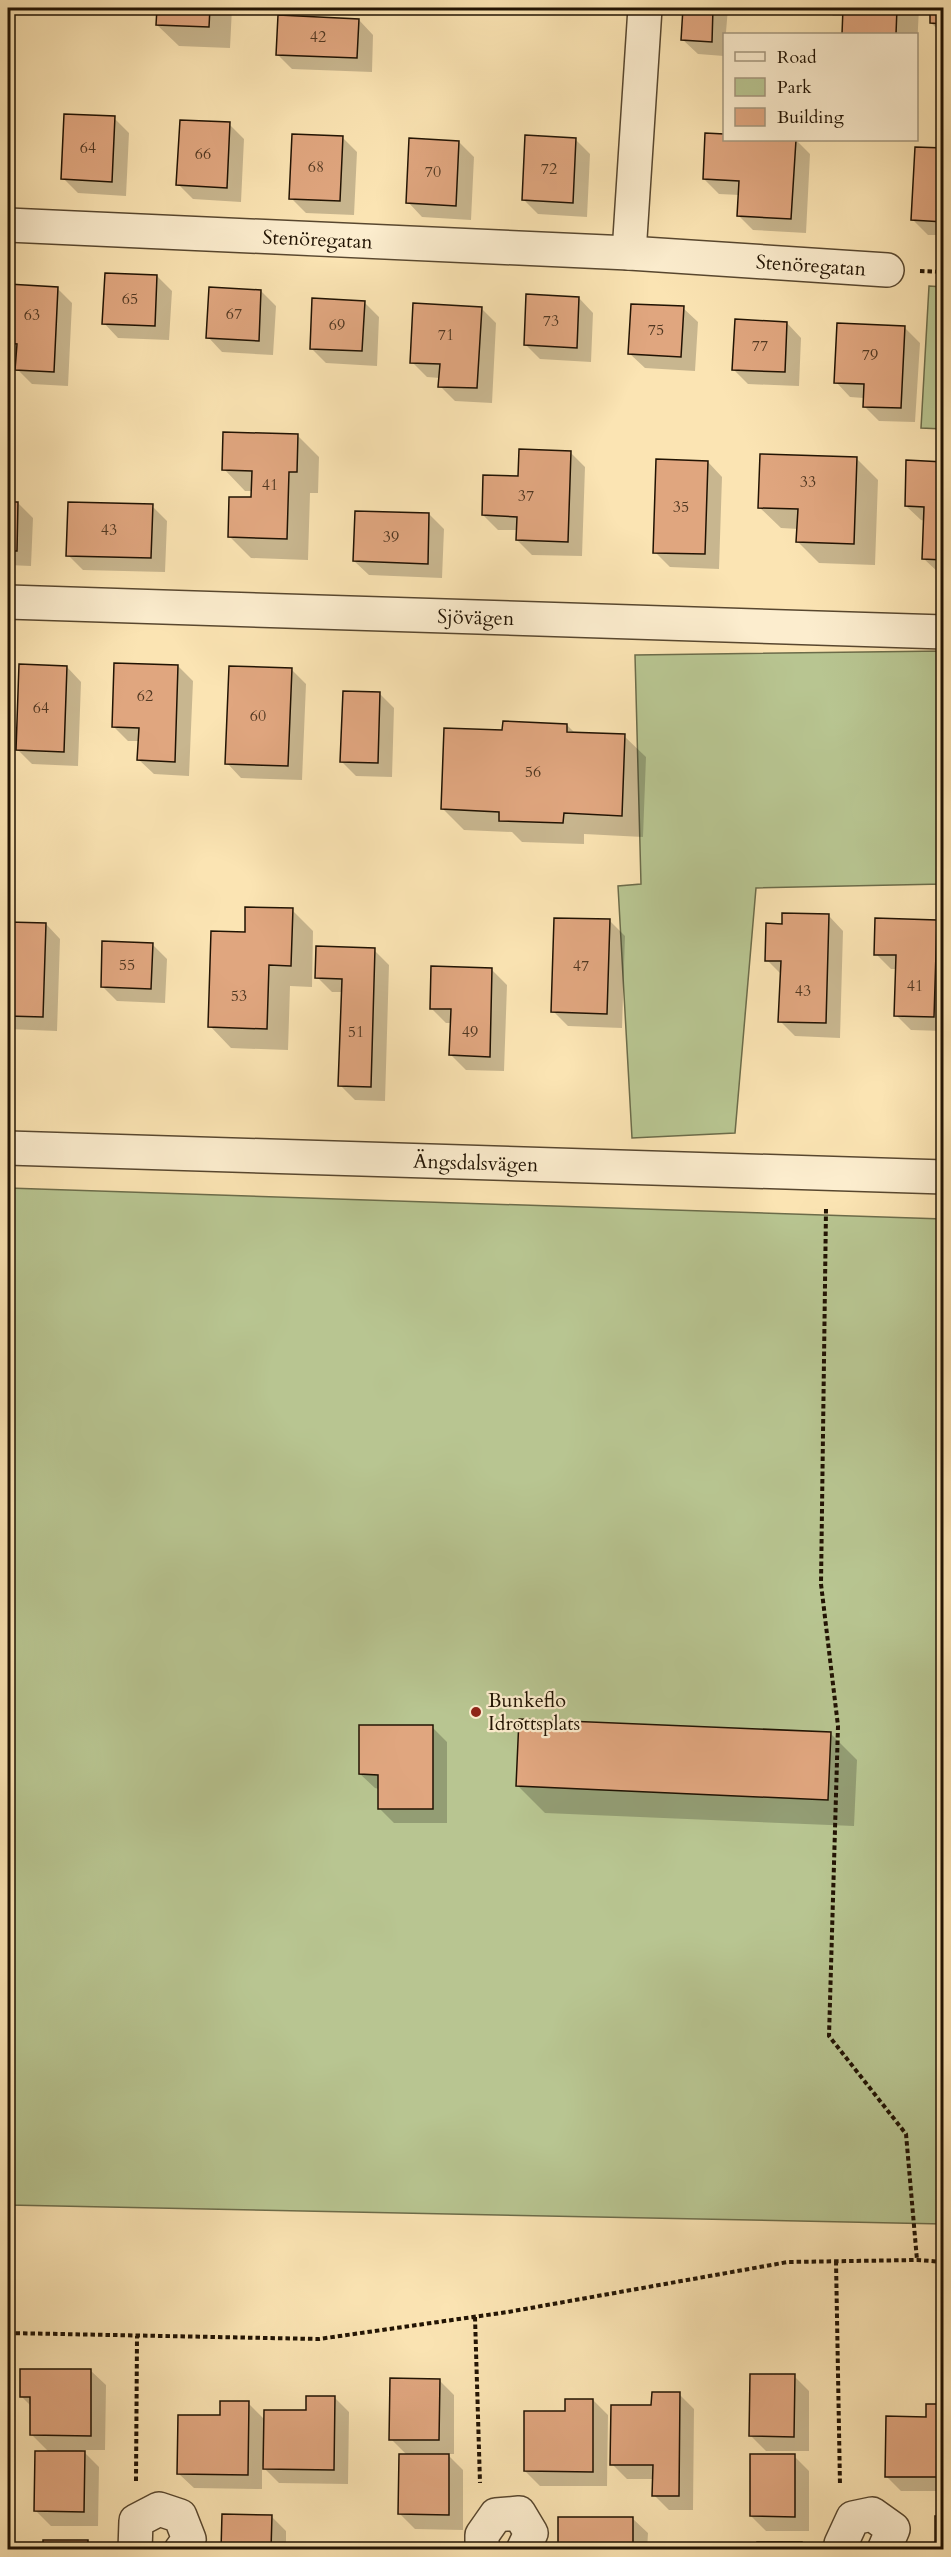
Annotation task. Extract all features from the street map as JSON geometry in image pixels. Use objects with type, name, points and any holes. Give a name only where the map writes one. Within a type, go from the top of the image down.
[{"type":"street","points":[[629,252],[645,8]]},
{"type":"street","name":"Stenöregatan","points":[[8,225],[629,252],[886,270]]},
{"type":"street","name":"Sjövägen","points":[[8,602],[944,632]]},
{"type":"street","name":"Ängsdalsvägen","points":[[8,1148],[944,1177]]},
{"type":"street","points":[[136,2535],[159,2509],[180,2516],[189,2539],[181,2550]]},
{"type":"street","points":[[482,2542],[496,2515],[519,2513],[531,2533],[523,2550]]},
{"type":"street","points":[[841,2550],[841,2544],[853,2518],[872,2514],[892,2529],[884,2550]]},
{"type":"path","points":[[826,1173],[821,1584],[838,1726],[829,2036],[906,2134],[917,2260]]},
{"type":"path","points":[[8,2333],[319,2339],[475,2317],[788,2262],[917,2260],[944,2262]]},
{"type":"path","points":[[836,2261],[840,2487]]},
{"type":"path","points":[[475,2317],[482,2542]]},
{"type":"path","points":[[136,2535],[137,2336]]},
{"type":"green space","points":[[929,286],[943,287],[943,429],[921,428]]},
{"type":"green space","points":[[943,651],[943,884],[756,888],[735,1133],[632,1138],[618,886],[641,884],[635,655]]},
{"type":"green space","name":"Bunkeflo Idrottsplats","points":[[8,1188],[943,1219],[943,2224],[8,2205]]},
{"type":"building","points":[[157,8],[210,8],[209,27],[156,25]]},
{"type":"building","points":[[683,8],[713,8],[712,42],[681,40]]},
{"type":"building","points":[[843,8],[897,8],[896,33],[842,33]]},
{"type":"building","points":[[930,8],[944,8],[944,24],[930,23]]},
{"type":"building","points":[[278,15],[359,19],[357,58],[276,55]]},
{"type":"building","points":[[64,114],[115,116],[112,182],[61,179]]},
{"type":"building","points":[[180,120],[230,122],[227,188],[176,185]]},
{"type":"building","points":[[705,133],[723,134],[723,141],[796,141],[791,219],[737,216],[739,181],[703,179]]},
{"type":"building","points":[[292,134],[343,136],[340,201],[289,199]]},
{"type":"building","points":[[525,135],[576,138],[573,203],[522,200]]},
{"type":"building","points":[[409,138],[459,141],[456,206],[406,203]]},
{"type":"building","points":[[915,147],[944,148],[944,222],[911,220]]},
{"type":"building","points":[[105,273],[157,275],[155,326],[102,324]]},
{"type":"building","points":[[8,284],[58,287],[54,372],[15,370],[17,344],[8,343]]},
{"type":"building","points":[[209,287],[261,290],[259,341],[206,338]]},
{"type":"building","points":[[526,294],[579,297],[577,348],[524,345]]},
{"type":"building","points":[[312,298],[365,301],[362,351],[310,349]]},
{"type":"building","points":[[413,303],[482,307],[477,388],[438,387],[440,364],[410,363]]},
{"type":"building","points":[[631,304],[684,306],[681,357],[628,354]]},
{"type":"building","points":[[735,319],[787,322],[785,372],[732,370]]},
{"type":"building","points":[[837,323],[905,326],[901,408],[863,407],[864,384],[834,383]]},
{"type":"building","points":[[223,432],[298,434],[297,472],[289,472],[287,539],[228,537],[229,497],[251,497],[252,471],[222,470]]},
{"type":"building","points":[[519,449],[571,451],[568,542],[516,540],[517,517],[482,515],[483,475],[518,476]]},
{"type":"building","points":[[760,454],[857,457],[854,544],[796,542],[798,509],[758,508]]},
{"type":"building","points":[[656,459],[708,461],[705,554],[653,553]]},
{"type":"building","points":[[906,460],[944,462],[944,560],[922,559],[924,507],[905,506]]},
{"type":"building","points":[[8,502],[18,502],[17,551],[8,551]]},
{"type":"building","points":[[68,502],[153,504],[151,558],[66,556]]},
{"type":"building","points":[[355,511],[429,513],[428,564],[353,561]]},
{"type":"building","points":[[114,663],[178,665],[175,762],[137,760],[139,728],[112,727]]},
{"type":"building","points":[[19,664],[67,666],[64,752],[16,750]]},
{"type":"building","points":[[229,666],[292,668],[288,766],[225,764]]},
{"type":"building","points":[[343,691],[380,692],[378,763],[340,762]]},
{"type":"building","points":[[503,721],[567,724],[567,732],[625,734],[622,816],[564,813],[563,823],[499,821],[499,812],[441,809],[444,728],[502,730]]},
{"type":"building","points":[[245,907],[293,908],[291,966],[269,965],[267,1029],[208,1027],[211,931],[245,932]]},
{"type":"building","points":[[782,913],[829,914],[826,1023],[778,1022],[781,961],[765,961],[766,923],[782,924]]},
{"type":"building","points":[[554,918],[610,919],[607,1014],[551,1012]]},
{"type":"building","points":[[875,918],[937,920],[934,1017],[894,1016],[896,955],[874,955]]},
{"type":"building","points":[[8,922],[46,923],[43,1017],[8,1016]]},
{"type":"building","points":[[102,941],[153,943],[151,989],[101,987]]},
{"type":"building","points":[[316,946],[375,948],[371,1087],[338,1086],[342,979],[315,978]]},
{"type":"building","points":[[431,966],[492,968],[490,1057],[449,1055],[451,1009],[430,1009]]},
{"type":"building","points":[[519,1719],[831,1732],[828,1800],[516,1786]]},
{"type":"building","points":[[359,1725],[433,1725],[433,1809],[378,1809],[378,1775],[359,1774]]},
{"type":"building","points":[[20,2369],[91,2369],[91,2436],[30,2435],[30,2397],[20,2397]]},
{"type":"building","points":[[750,2374],[795,2374],[794,2437],[749,2436]]},
{"type":"building","points":[[390,2378],[440,2379],[439,2440],[389,2440]]},
{"type":"building","points":[[652,2392],[680,2392],[679,2496],[652,2496],[653,2465],[610,2465],[611,2405],[651,2405]]},
{"type":"building","points":[[306,2396],[335,2396],[334,2470],[263,2469],[264,2410],[306,2410]]},
{"type":"building","points":[[565,2399],[593,2399],[593,2472],[524,2471],[524,2411],[565,2411]]},
{"type":"building","points":[[220,2401],[249,2401],[248,2475],[177,2474],[178,2415],[220,2415]]},
{"type":"building","points":[[926,2404],[944,2404],[944,2477],[885,2477],[886,2416],[926,2417]]},
{"type":"building","points":[[35,2451],[85,2451],[84,2512],[34,2511]]},
{"type":"building","points":[[399,2454],[449,2454],[449,2515],[398,2514]]},
{"type":"building","points":[[750,2454],[795,2454],[795,2517],[750,2516]]},
{"type":"building","points":[[222,2514],[272,2515],[271,2550],[221,2550]]},
{"type":"building","points":[[935,2516],[944,2516],[944,2550],[935,2550]]},
{"type":"building","points":[[558,2517],[633,2517],[633,2544],[620,2545],[620,2550],[558,2550]]},
{"type":"building","points":[[43,2540],[88,2540],[88,2550],[43,2550]]},
{"type":"building","points":[[757,2542],[802,2542],[802,2550],[757,2550]]},
{"type":"building","points":[[399,2544],[449,2545],[449,2550],[399,2550]]},
{"type":"place","name":"Bunkeflo Idrottsplats","points":[[476,1712]]}]
